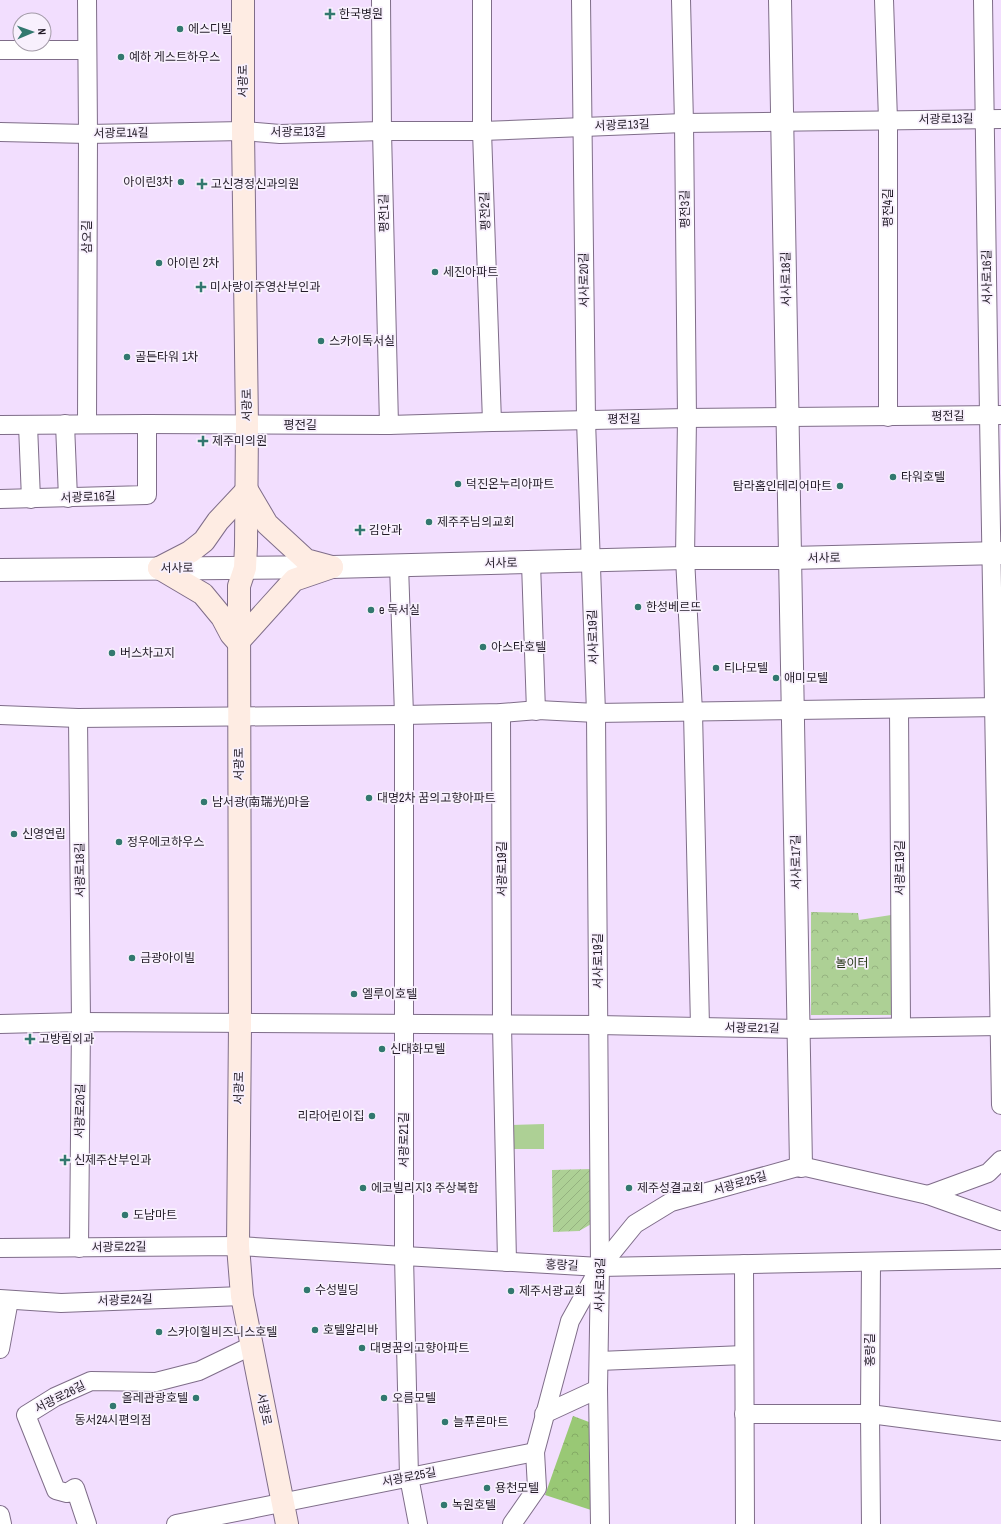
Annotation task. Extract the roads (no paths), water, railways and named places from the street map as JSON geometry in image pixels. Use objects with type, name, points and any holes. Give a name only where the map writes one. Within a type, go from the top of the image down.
[{"type":"main road","name":"서광로","points":[[243,0],[242,131],[247,490],[245,568],[239,586],[238,642],[240,1024],[238,1246],[242,1296],[287,1524]]},
{"type":"main road","points":[[159,568],[190,552],[204,540],[218,521],[247,490],[267,524],[301,556],[306,560],[332,568]]},
{"type":"main road","points":[[159,568],[203,594],[222,617],[231,634],[238,642],[294,580],[332,568]]},
{"type":"street","name":"삼오길","points":[[87,0],[87,424]]},
{"type":"street","name":"평전1길","points":[[381,0],[382,131],[389,425]]},
{"type":"street","name":"평전2길","points":[[482,0],[482,132],[492,422]]},
{"type":"street","name":"서사로20길","points":[[581,0],[586,420],[590,561]]},
{"type":"street","name":"평전3길","points":[[681,0],[684,123],[687,418],[685,558],[693,712]]},
{"type":"street","name":"서사로18길","points":[[780,0],[790,558]]},
{"type":"street","name":"평전4길","points":[[884,0],[888,120],[888,417]]},
{"type":"street","name":"서사로16길","points":[[983,0],[993,119],[1001,1105]]},
{"type":"street","points":[[0,50],[87,50]]},
{"type":"street","name":"서광로13길","points":[[242,131],[280,134],[382,131],[482,132],[684,123],[993,119]]},
{"type":"street","name":"서광로14길","points":[[0,132],[88,134],[242,131]]},
{"type":"street","name":"평전길","points":[[247,425],[389,425],[687,418],[995,415]]},
{"type":"street","points":[[65,424],[68,498]]},
{"type":"street","name":"서광로16길","points":[[0,499],[147,495],[147,424]]},
{"type":"street","points":[[0,425],[247,425]]},
{"type":"street","points":[[28,425],[31,499]]},
{"type":"street","name":"서사로","points":[[0,570],[332,568],[685,558],[790,558],[996,554]]},
{"type":"street","name":"서사로17길","points":[[790,558],[801,1166]]},
{"type":"street","name":"서사로19길","points":[[590,561],[596,713],[600,1267],[598,1388],[600,1524]]},
{"type":"street","points":[[531,563],[536,711]]},
{"type":"street","points":[[399,565],[404,715],[403,1025]]},
{"type":"street","points":[[0,716],[78,718],[404,715],[536,711],[596,713],[998,707]]},
{"type":"street","name":"서광로19길","points":[[899,709],[901,1028]]},
{"type":"street","points":[[693,712],[700,1027]]},
{"type":"street","name":"서광로19길","points":[[501,713],[502,1025]]},
{"type":"street","name":"서광로18길","points":[[78,718],[81,1022]]},
{"type":"street","points":[[0,1024],[81,1022],[240,1024]]},
{"type":"street","name":"서광로20길","points":[[79,1248],[81,1022]]},
{"type":"street","name":"서광로21길","points":[[240,1024],[598,1025],[799,1029],[1000,1026]]},
{"type":"street","name":"서광로21길","points":[[403,1025],[404,1256]]},
{"type":"street","points":[[502,1025],[507,1262]]},
{"type":"street","points":[[928,1195],[988,1173],[1001,1160]]},
{"type":"street","name":"서광로25길","points":[[512,1524],[537,1488],[535,1452],[570,1321],[600,1267],[635,1224],[671,1202],[801,1166],[928,1195],[1001,1221]]},
{"type":"street","name":"서광로22길","points":[[0,1248],[238,1246]]},
{"type":"street","name":"홍랑길","points":[[238,1246],[600,1267],[1001,1259]]},
{"type":"street","points":[[404,1256],[409,1477],[418,1524]]},
{"type":"street","name":"홍랑길","points":[[871,1262],[871,1524]]},
{"type":"street","points":[[744,1264],[745,1524]]},
{"type":"street","name":"서광로24길","points":[[0,1349],[5,1300],[61,1302],[242,1296]]},
{"type":"street","name":"서광로26길","points":[[88,1524],[76,1488],[67,1492],[56,1490],[26,1414],[55,1396],[91,1381],[156,1382],[199,1371],[251,1346]]},
{"type":"street","points":[[599,1361],[744,1355]]},
{"type":"street","points":[[544,1414],[598,1388]]},
{"type":"street","points":[[744,1414],[870,1414],[1001,1431]]},
{"type":"street","name":"서광로25길","points":[[283,1503],[535,1452]]},
{"type":"street","points":[[176,1524],[283,1503]]},
{"type":"street","points":[[0,1515],[2,1524]]},
{"type":"place","name":"한국병원","points":[[330,14]]},
{"type":"place","name":"에스디빌","points":[[180,29]]},
{"type":"place","name":"예하 게스트하우스","points":[[121,57]]},
{"type":"place","name":"아이린3차","points":[[181,182]]},
{"type":"place","name":"고신경정신과의원","points":[[202,184]]},
{"type":"place","name":"아이린 2차","points":[[159,263]]},
{"type":"place","name":"세진아파트","points":[[435,272]]},
{"type":"place","name":"미사랑이주영산부인과","points":[[201,287]]},
{"type":"place","name":"스카이독서실","points":[[321,341]]},
{"type":"place","name":"골든타워 1차","points":[[127,357]]},
{"type":"place","name":"제주미의원","points":[[203,441]]},
{"type":"place","name":"타워호텔","points":[[893,477]]},
{"type":"place","name":"덕진온누리아파트","points":[[458,484]]},
{"type":"place","name":"탐라홈인테리어마트","points":[[840,486]]},
{"type":"place","name":"제주주님의교회","points":[[429,522]]},
{"type":"place","name":"김안과","points":[[360,530]]},
{"type":"place","name":"한성베르뜨","points":[[638,607]]},
{"type":"place","name":"e 독서실","points":[[371,610]]},
{"type":"place","name":"아스타호텔","points":[[483,647]]},
{"type":"place","name":"버스차고지","points":[[112,653]]},
{"type":"place","name":"티나모텔","points":[[716,668]]},
{"type":"place","name":"애미모텔","points":[[776,678]]},
{"type":"place","name":"대명2차 꿈의고향아파트","points":[[369,798]]},
{"type":"place","name":"남서광(南瑞光)마을","points":[[204,802]]},
{"type":"place","name":"신영연립","points":[[14,834]]},
{"type":"place","name":"정우에코하우스","points":[[119,842]]},
{"type":"place","name":"금광아이빌","points":[[132,958]]},
{"type":"place","name":"엘루이호텔","points":[[354,994]]},
{"type":"place","name":"고방림외과","points":[[30,1039]]},
{"type":"place","name":"신대화모텔","points":[[382,1049]]},
{"type":"place","name":"리라어린이집","points":[[372,1116]]},
{"type":"place","name":"신제주산부인과","points":[[65,1160]]},
{"type":"place","name":"에코빌리지3 주상복합","points":[[363,1188]]},
{"type":"place","name":"제주성결교회","points":[[629,1188]]},
{"type":"place","name":"도남마트","points":[[125,1215]]},
{"type":"place","name":"수성빌딩","points":[[307,1290]]},
{"type":"place","name":"제주서광교회","points":[[511,1291]]},
{"type":"place","name":"호텔알리바","points":[[315,1330]]},
{"type":"place","name":"스카이힐비즈니스호텔","points":[[159,1332]]},
{"type":"place","name":"대명꿈의고향아파트","points":[[362,1348]]},
{"type":"place","name":"올레관광호텔","points":[[196,1398]]},
{"type":"place","name":"오름모텔","points":[[384,1398]]},
{"type":"place","name":"동서24시편의점","points":[[113,1406]]},
{"type":"place","name":"늘푸른마트","points":[[445,1422]]},
{"type":"place","name":"용천모텔","points":[[487,1488]]},
{"type":"place","name":"녹원호텔","points":[[444,1505]]},
{"type":"park label","name":"놀이터","points":[[852,963]]}]
